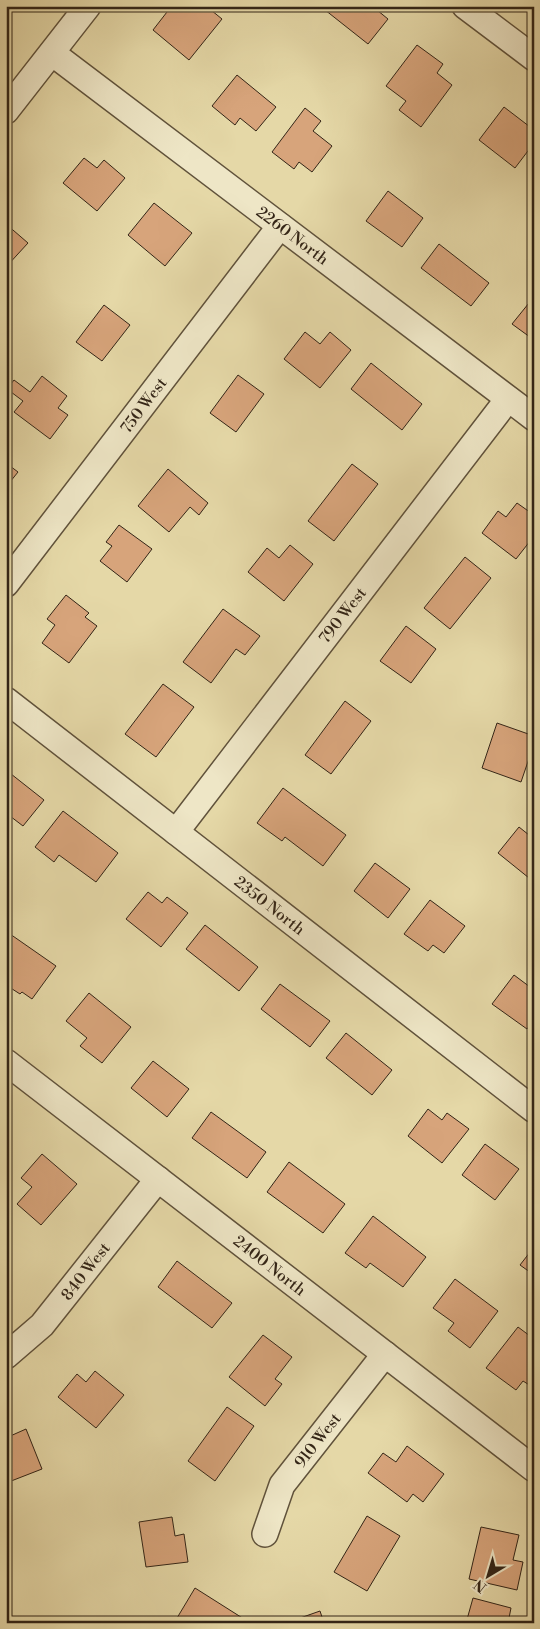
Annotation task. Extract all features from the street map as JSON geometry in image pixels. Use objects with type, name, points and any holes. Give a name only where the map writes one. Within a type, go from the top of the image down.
[{"type":"street","points":[[6,111],[88,6]]},
{"type":"street","points":[[465,6],[534,58]]},
{"type":"street","name":"2260 North","points":[[52,52],[534,418]]},
{"type":"street","name":"750 West","points":[[6,584],[280,226]]},
{"type":"street","name":"790 West","points":[[176,832],[508,399]]},
{"type":"street","name":"2350 North","points":[[6,700],[534,1110]]},
{"type":"street","name":"2400 North","points":[[6,1062],[534,1469]]},
{"type":"street","name":"840 West","points":[[6,1356],[42,1325],[158,1179]]},
{"type":"street","name":"910 West","points":[[265,1534],[282,1485],[384,1354]]},
{"type":"building","points":[[160,6],[206,6],[222,19],[189,60],[153,30],[167,12]]},
{"type":"building","points":[[320,6],[372,6],[388,19],[368,44]]},
{"type":"building","points":[[417,45],[443,64],[437,73],[452,85],[421,127],[399,110],[406,101],[386,86]]},
{"type":"building","points":[[237,75],[276,107],[256,131],[240,118],[235,125],[212,106]]},
{"type":"building","points":[[504,107],[534,130],[534,143],[515,168],[479,140]]},
{"type":"building","points":[[305,108],[321,121],[313,131],[332,146],[312,172],[299,162],[294,169],[272,152]]},
{"type":"building","points":[[84,158],[97,168],[104,160],[125,178],[97,211],[63,183]]},
{"type":"building","points":[[388,191],[423,218],[402,247],[366,221]]},
{"type":"building","points":[[154,203],[192,233],[165,266],[128,235]]},
{"type":"building","points":[[6,224],[28,243],[6,267]]},
{"type":"building","points":[[439,244],[489,283],[471,306],[421,268]]},
{"type":"building","points":[[534,298],[534,340],[512,324]]},
{"type":"building","points":[[104,305],[130,325],[102,361],[76,342]]},
{"type":"building","points":[[305,332],[320,344],[330,332],[351,350],[320,388],[284,359]]},
{"type":"building","points":[[371,363],[422,404],[402,430],[351,389]]},
{"type":"building","points":[[238,375],[264,394],[236,432],[210,413]]},
{"type":"building","points":[[42,376],[67,396],[58,408],[68,415],[50,439],[14,412],[23,401],[7,389],[14,380],[30,392]]},
{"type":"building","points":[[6,463],[18,472],[6,487]]},
{"type":"building","points":[[352,464],[378,484],[334,541],[308,521]]},
{"type":"building","points":[[168,469],[208,503],[199,515],[190,507],[169,532],[138,506]]},
{"type":"building","points":[[517,503],[534,515],[534,536],[516,559],[482,533],[498,511],[506,517]]},
{"type":"building","points":[[119,525],[152,549],[127,582],[100,561],[112,546],[106,542]]},
{"type":"building","points":[[290,545],[313,564],[284,601],[248,572],[267,548],[279,558]]},
{"type":"building","points":[[465,557],[491,578],[450,629],[424,608]]},
{"type":"building","points":[[66,595],[89,613],[85,617],[97,626],[69,663],[42,643],[55,625],[47,619]]},
{"type":"building","points":[[223,609],[260,636],[245,655],[236,649],[211,683],[183,662]]},
{"type":"building","points":[[406,626],[436,649],[411,683],[380,661]]},
{"type":"building","points":[[163,684],[194,707],[156,757],[125,734]]},
{"type":"building","points":[[345,701],[371,721],[331,774],[305,755]]},
{"type":"building","points":[[497,723],[534,736],[534,744],[521,782],[482,768]]},
{"type":"building","points":[[6,770],[44,800],[23,826],[6,813]]},
{"type":"building","points":[[283,788],[346,835],[323,866],[285,837],[282,841],[257,823]]},
{"type":"building","points":[[63,811],[118,853],[96,882],[59,855],[54,862],[35,847]]},
{"type":"building","points":[[519,827],[534,839],[534,882],[498,853]]},
{"type":"building","points":[[375,863],[410,889],[388,918],[354,891]]},
{"type":"building","points":[[148,892],[162,903],[167,897],[188,913],[161,947],[126,919]]},
{"type":"building","points":[[430,900],[465,926],[444,953],[433,945],[428,951],[404,934]]},
{"type":"building","points":[[205,925],[258,967],[239,991],[186,949]]},
{"type":"building","points":[[10,934],[56,966],[32,999],[6,985],[6,939]]},
{"type":"building","points":[[514,975],[534,990],[534,1020],[527,1029],[492,1004]]},
{"type":"building","points":[[280,984],[330,1021],[310,1047],[261,1009]]},
{"type":"building","points":[[89,993],[131,1027],[102,1063],[80,1046],[87,1038],[66,1021]]},
{"type":"building","points":[[346,1033],[392,1070],[372,1095],[326,1058]]},
{"type":"building","points":[[153,1061],[189,1089],[167,1117],[131,1088]]},
{"type":"building","points":[[428,1109],[442,1120],[447,1113],[469,1129],[442,1163],[408,1136]]},
{"type":"building","points":[[211,1112],[266,1152],[247,1178],[192,1138]]},
{"type":"building","points":[[485,1144],[519,1169],[495,1200],[462,1175]]},
{"type":"building","points":[[42,1154],[77,1184],[41,1225],[17,1204],[32,1187],[21,1178]]},
{"type":"building","points":[[289,1162],[345,1204],[323,1233],[267,1192]]},
{"type":"building","points":[[373,1216],[426,1257],[403,1287],[370,1263],[366,1268],[345,1253]]},
{"type":"building","points":[[534,1247],[534,1275],[520,1265]]},
{"type":"building","points":[[177,1261],[232,1303],[212,1328],[158,1287]]},
{"type":"building","points":[[455,1279],[498,1311],[470,1348],[448,1331],[454,1323],[433,1308]]},
{"type":"building","points":[[518,1327],[534,1339],[534,1388],[523,1381],[516,1390],[486,1368]]},
{"type":"building","points":[[263,1335],[292,1357],[275,1379],[282,1384],[265,1406],[229,1377]]},
{"type":"building","points":[[95,1371],[124,1395],[96,1428],[58,1397],[77,1374],[86,1382]]},
{"type":"building","points":[[227,1407],[254,1426],[215,1481],[188,1461]]},
{"type":"building","points":[[26,1429],[42,1469],[6,1483],[6,1433],[8,1437]]},
{"type":"building","points":[[407,1446],[444,1474],[423,1502],[413,1494],[407,1502],[368,1473],[383,1453],[396,1462]]},
{"type":"building","points":[[367,1516],[400,1536],[367,1591],[334,1572]]},
{"type":"building","points":[[172,1517],[175,1536],[184,1534],[188,1562],[146,1567],[139,1522]]},
{"type":"building","points":[[481,1527],[519,1535],[513,1560],[523,1562],[517,1590],[469,1579]]},
{"type":"building","points":[[195,1588],[244,1619],[241,1623],[174,1623]]},
{"type":"building","points":[[473,1598],[511,1608],[508,1623],[466,1623]]},
{"type":"building","points":[[320,1611],[324,1623],[286,1623]]}]
